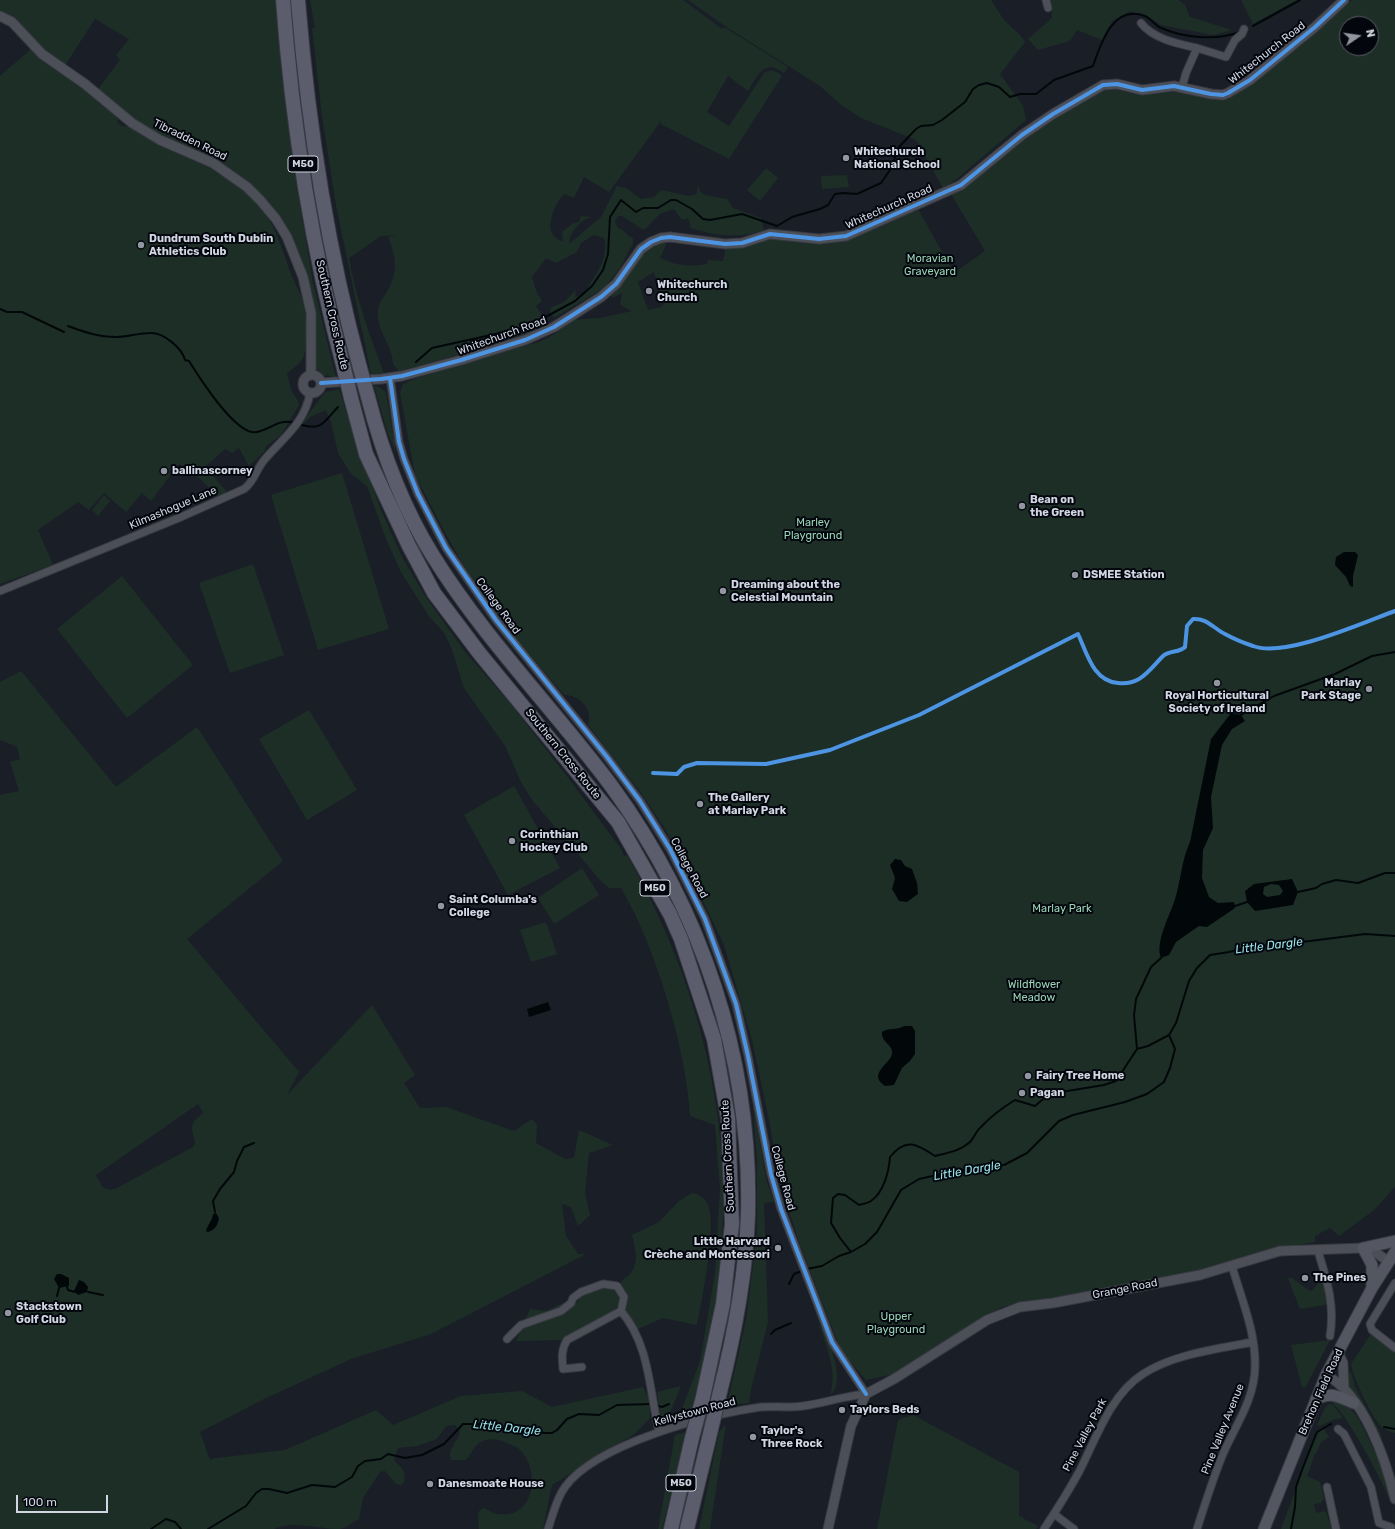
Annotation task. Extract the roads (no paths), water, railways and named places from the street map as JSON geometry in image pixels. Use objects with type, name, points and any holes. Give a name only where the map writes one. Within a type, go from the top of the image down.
[{"type":"highway","name":"Southern Cross Route","points":[[283,0],[298,130],[308,200],[330,314],[366,454],[405,540],[434,594],[480,654],[618,822],[670,914],[681,939],[714,1039],[728,1118],[732,1224],[724,1304],[671,1529]]},
{"type":"highway","name":"Southern Cross Route","points":[[298,0],[306,81],[329,232],[348,322],[360,368],[384,453],[396,482],[432,554],[469,609],[508,660],[609,784],[661,862],[681,900],[715,986],[729,1036],[738,1080],[745,1131],[748,1173],[748,1217],[741,1294],[719,1396],[687,1529]]},
{"type":"main road","points":[[1372,1288],[1372,1265],[1363,1248],[1395,1241]]},
{"type":"main road","name":"Brehon Field Road","points":[[1264,1529],[1326,1375],[1372,1288],[1392,1257]]},
{"type":"main road","points":[[1316,1399],[1328,1394],[1335,1395],[1354,1403]]},
{"type":"street","points":[[1046,0],[1048,8]]},
{"type":"street","name":"Whitechurch Road","points":[[321,383],[390,378],[461,360],[525,340],[554,327],[609,290],[641,250],[651,242],[661,238],[670,237],[725,244],[742,243],[770,234],[819,239],[846,236],[961,185],[1022,135],[1096,88],[1117,84],[1142,90],[1182,87],[1216,95],[1223,95],[1234,91],[1250,80],[1315,27],[1344,0]]},
{"type":"street","name":"Tibradden Road","points":[[0,16],[12,22],[42,54],[85,84],[132,123],[160,140],[213,163],[247,187],[260,200],[276,219],[287,238],[303,277],[311,313],[311,374]]},
{"type":"street","points":[[1141,23],[1146,30],[1177,43],[1226,57],[1235,40],[1244,30]]},
{"type":"street","points":[[1182,87],[1186,73],[1197,48]]},
{"type":"street","points":[[311,374],[319,378],[321,383],[318,391],[310,393],[304,389],[303,383],[305,377],[311,374]]},
{"type":"street","name":"College Road","points":[[390,378],[404,460],[418,494],[446,548],[496,620],[607,757],[640,802],[670,849],[705,920],[736,1004],[750,1064],[771,1174],[781,1209],[832,1342],[866,1394]]},
{"type":"street","name":"Kilmashogue Lane","points":[[0,591],[181,517],[244,489],[252,483],[265,459],[296,425],[301,417],[310,393]]},
{"type":"street","name":"Grange Road","points":[[866,1394],[898,1377],[972,1328],[1001,1313],[1020,1307],[1176,1280],[1232,1266],[1280,1251],[1318,1251],[1338,1248],[1363,1248],[1392,1257]]},
{"type":"street","points":[[1318,1251],[1332,1300],[1333,1317],[1330,1336]]},
{"type":"street","name":"Pine Valley Avenue","points":[[1197,1529],[1219,1465],[1249,1400],[1255,1367],[1253,1342],[1232,1266]]},
{"type":"street","points":[[1395,1283],[1370,1324],[1372,1330],[1395,1348]]},
{"type":"street","points":[[507,1340],[521,1325],[556,1314],[571,1303],[573,1298],[581,1292],[596,1286],[610,1284],[617,1286],[624,1297],[621,1311],[567,1340],[563,1346],[561,1355],[563,1369],[582,1367]]},
{"type":"street","points":[[621,1311],[632,1324],[646,1362],[659,1431]]},
{"type":"street","name":"Pine Valley Park","points":[[1044,1529],[1078,1474],[1110,1409],[1136,1379],[1154,1368],[1181,1358],[1253,1342]]},
{"type":"street","points":[[1338,1352],[1343,1363],[1344,1389]]},
{"type":"street","points":[[1326,1375],[1337,1381],[1344,1389],[1368,1424],[1381,1454],[1395,1499]]},
{"type":"street","points":[[828,1529],[850,1426],[866,1394]]},
{"type":"street","name":"Kellystown Road","points":[[548,1529],[561,1493],[571,1480],[610,1453],[659,1431],[751,1409],[802,1406],[866,1394]]},
{"type":"street","points":[[1338,1429],[1344,1434],[1371,1487],[1379,1523],[1392,1527]]},
{"type":"street","points":[[1327,1487],[1336,1529]]},
{"type":"street","points":[[1054,1514],[1074,1529]]},
{"type":"waterway","points":[[1253,26],[1300,0]]},
{"type":"waterway","points":[[416,362],[432,348],[527,327],[575,301],[592,286],[603,270],[608,254],[610,217],[621,200],[636,212],[643,208],[658,208],[671,200],[676,200],[692,209],[703,219],[710,220],[742,214],[777,226],[792,217],[820,209],[828,205],[835,194],[857,194],[881,183],[890,170],[899,147],[916,129],[921,126],[933,125],[942,120],[965,102],[973,89],[979,85],[987,83],[999,87],[1010,97],[1020,94],[1036,94],[1054,80],[1093,66],[1100,47],[1110,28],[1117,20],[1124,16],[1134,14],[1145,16],[1159,27],[1168,31],[1189,36],[1220,37],[1240,32]]},
{"type":"waterway","points":[[0,309],[7,312],[22,312],[64,332]]},
{"type":"waterway","points":[[68,326],[92,334],[110,337],[150,333],[161,335],[176,346],[185,360],[189,361],[219,404],[239,425],[249,431],[257,432],[280,423],[295,423]]},
{"type":"waterway","points":[[299,424],[313,427],[318,426],[326,421],[338,407]]},
{"type":"waterway","points":[[1241,715],[1274,696],[1335,674],[1372,656],[1395,652]]},
{"type":"waterway","points":[[1298,892],[1316,888],[1322,884],[1336,880],[1358,883],[1385,873],[1395,873]]},
{"type":"waterway","points":[[1235,906],[1247,902]]},
{"type":"waterway","name":"Little Dargle","points":[[807,1269],[822,1266],[839,1256],[851,1252],[831,1223],[833,1198],[838,1194],[845,1195],[859,1205],[871,1201],[876,1197],[885,1181],[890,1157],[901,1147],[912,1144],[923,1148],[935,1156],[953,1151],[962,1148],[970,1142],[978,1130],[989,1119],[1015,1100],[1035,1106],[1049,1094],[1104,1085],[1116,1081],[1137,1049],[1148,1046],[1169,1035],[1176,1023],[1189,981],[1197,968],[1210,955],[1256,945],[1272,946],[1365,934],[1395,936]]},
{"type":"waterway","points":[[1137,1049],[1134,1015],[1136,999],[1151,967],[1161,958]]},
{"type":"waterway","name":"Little Dargle","points":[[851,1252],[865,1244],[877,1232],[901,1190],[919,1179],[955,1171],[1004,1165],[1027,1153],[1059,1121],[1073,1115],[1125,1102],[1147,1094],[1164,1082],[1170,1068],[1175,1049],[1169,1035]]},
{"type":"waterway","points":[[215,1212],[213,1201],[220,1189],[234,1172],[237,1161],[244,1147],[254,1143]]},
{"type":"waterway","name":"Little Dargle","points":[[789,1284],[794,1274],[802,1271]]},
{"type":"waterway","points":[[67,1287],[68,1290],[75,1292]]},
{"type":"waterway","points":[[57,1296],[59,1288]]},
{"type":"waterway","points":[[88,1292],[103,1295]]},
{"type":"waterway","name":"Little Dargle","points":[[771,1334],[775,1330],[791,1323]]},
{"type":"waterway","name":"Little Dargle","points":[[208,1529],[246,1506],[256,1493],[262,1489],[287,1493],[312,1485],[335,1487],[352,1477],[358,1466],[365,1461],[381,1459],[388,1454],[405,1458],[422,1455],[444,1444],[463,1424],[483,1424],[505,1428],[521,1427],[544,1433],[552,1433],[557,1430],[567,1419],[579,1414],[599,1415],[617,1405],[651,1404]]},
{"type":"waterway","name":"Little Dargle","points":[[656,1405],[662,1407],[669,1404]]},
{"type":"waterway","points":[[1291,1529],[1295,1507],[1296,1487],[1302,1470],[1317,1432],[1331,1424]]},
{"type":"waterway","points":[[1384,1427],[1395,1429]]},
{"type":"waterway","name":"Little Dargle","points":[[151,1529],[166,1519],[175,1522],[181,1529]]},
{"type":"place","name":"Whitechurch National School","points":[[846,158]]},
{"type":"place","name":"Dundrum South Dublin Athletics Club","points":[[141,245]]},
{"type":"place","name":"Whitechurch Church","points":[[649,291]]},
{"type":"place","name":"ballinascorney","points":[[164,471]]},
{"type":"place","name":"Bean on the Green","points":[[1022,506]]},
{"type":"place","name":"DSMEE Station","points":[[1075,575]]},
{"type":"place","name":"Dreaming about the Celestial Mountain","points":[[723,591]]},
{"type":"place","name":"Royal Horticultural Society of Ireland","points":[[1217,683]]},
{"type":"place","name":"Marlay Park Stage","points":[[1369,689]]},
{"type":"place","name":"The Gallery at Marlay Park","points":[[700,804]]},
{"type":"place","name":"Corinthian Hockey Club","points":[[512,841]]},
{"type":"place","name":"Saint Columba's College","points":[[441,906]]},
{"type":"place","name":"Fairy Tree Home","points":[[1028,1076]]},
{"type":"place","name":"Pagan","points":[[1022,1093]]},
{"type":"place","name":"Little Harvard Crèche and Montessori","points":[[778,1248]]},
{"type":"place","name":"The Pines","points":[[1305,1278]]},
{"type":"place","name":"Stackstown Golf Club","points":[[8,1313]]},
{"type":"place","name":"Taylors Beds","points":[[842,1410]]},
{"type":"place","name":"Taylor's Three Rock","points":[[753,1437]]},
{"type":"place","name":"Danesmoate House","points":[[430,1484]]},
{"type":"park label","name":"Moravian Graveyard","points":[[930,265]]},
{"type":"park label","name":"Marley Playground","points":[[813,529]]},
{"type":"park label","name":"Marlay Park","points":[[1062,909]]},
{"type":"park label","name":"Wildflower Meadow","points":[[1034,991]]},
{"type":"park label","name":"Upper Playground","points":[[896,1323]]}]
